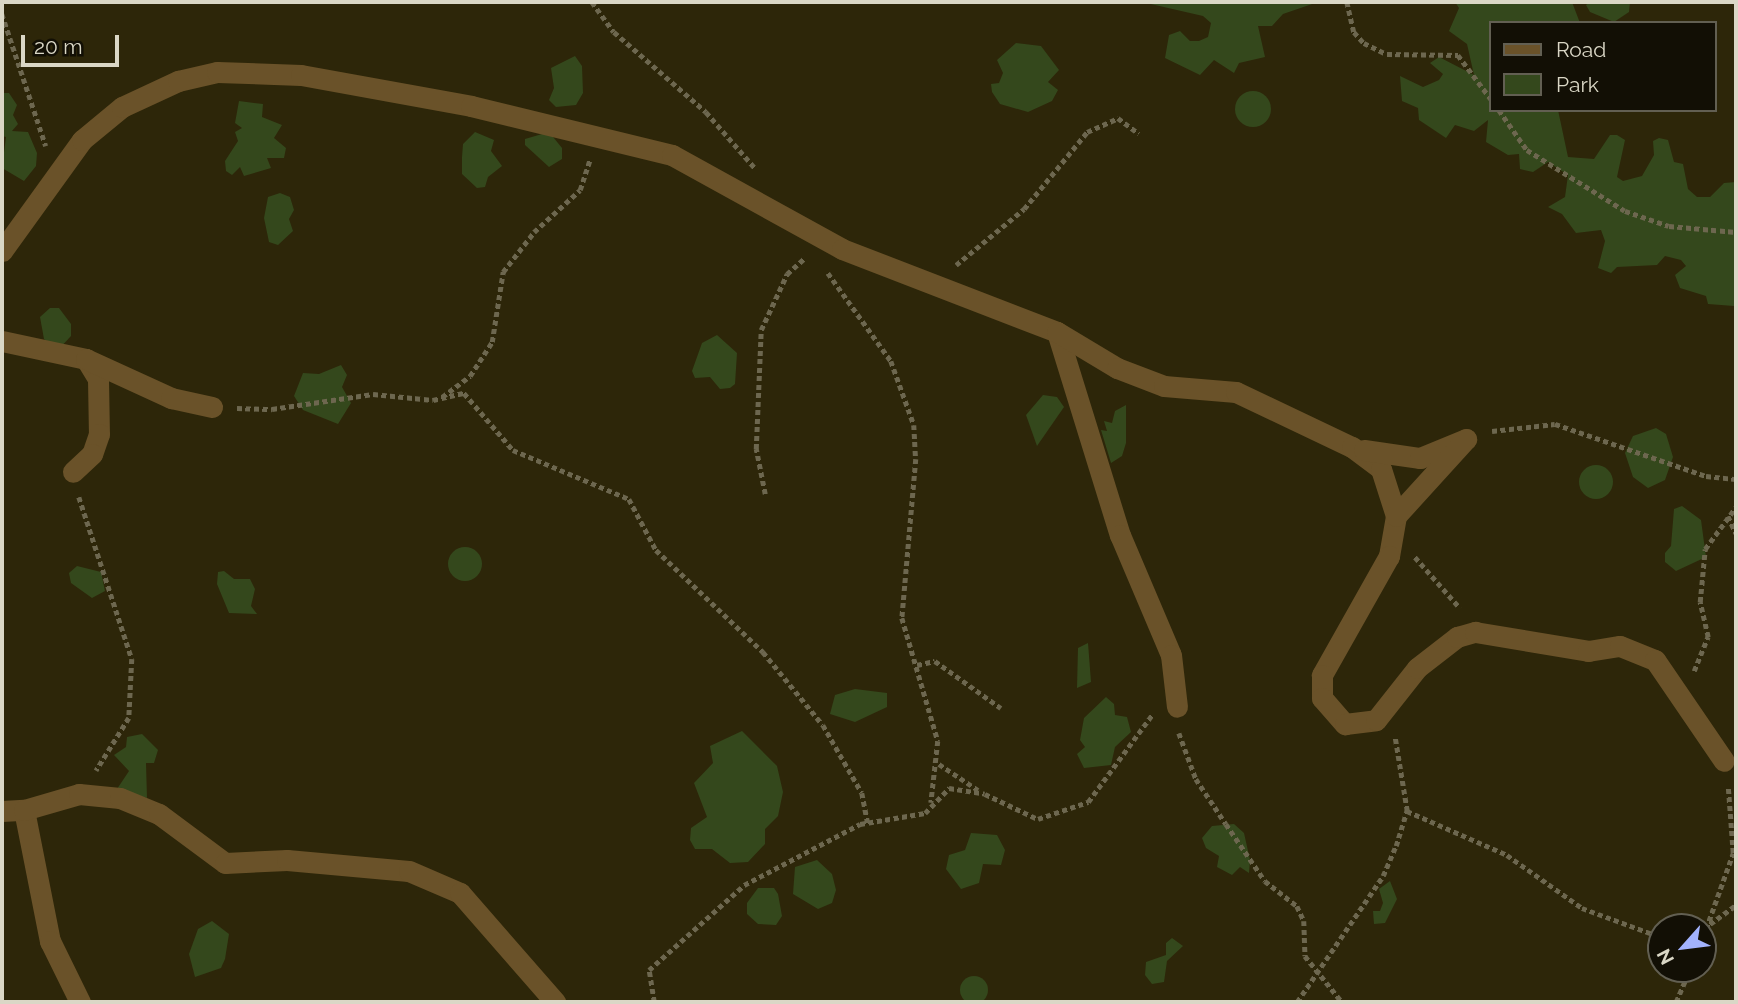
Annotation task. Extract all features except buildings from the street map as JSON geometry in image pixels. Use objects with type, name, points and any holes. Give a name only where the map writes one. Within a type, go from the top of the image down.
[{"type":"street","points":[[2,251],[54,175],[82,140],[122,107],[178,81],[217,72],[302,75],[471,106],[673,155],[820,246],[923,278],[1057,332],[1117,368],[1164,386],[1236,392],[1352,447],[1396,459],[1420,458],[1466,439],[1396,516]]},
{"type":"street","points":[[1057,332],[1120,535],[1171,655],[1177,708]]},
{"type":"street","points":[[2,341],[86,359],[171,398],[212,407]]},
{"type":"street","points":[[73,472],[92,454],[99,434],[98,379],[86,359]]},
{"type":"street","points":[[1352,447],[1381,469],[1396,516],[1389,556],[1331,657],[1322,686],[1330,713],[1345,724],[1376,720],[1390,706],[1417,668],[1457,637],[1475,632],[1588,652],[1639,650],[1655,660],[1724,761]]},
{"type":"street","points":[[2,811],[24,810],[79,794],[120,798],[159,814],[225,863],[286,860],[409,872],[460,893],[555,1002]]},
{"type":"street","points":[[24,810],[50,941],[80,1002]]},
{"type":"path","points":[[592,2],[614,32],[706,112],[757,171]]},
{"type":"path","points":[[1347,2],[1354,32],[1370,47],[1405,56],[1434,51],[1458,55],[1490,98]]},
{"type":"path","points":[[2,14],[54,175]]},
{"type":"path","points":[[1500,112],[1527,150],[1625,211],[1669,226],[1736,232]]},
{"type":"path","points":[[923,278],[973,254],[1024,209],[1101,123],[1118,118],[1139,134]]},
{"type":"path","points":[[441,398],[470,376],[492,342],[503,272],[534,232],[580,190],[595,136]]},
{"type":"path","points":[[765,494],[755,435],[761,330],[787,274],[820,246],[891,361],[914,425],[916,459],[902,618],[932,706],[939,764],[931,781],[931,803]]},
{"type":"path","points":[[212,407],[272,410],[373,394],[441,398],[464,393],[513,450],[629,499],[656,550],[763,652],[823,725],[862,793],[867,823]]},
{"type":"path","points":[[1481,435],[1555,424],[1706,476],[1736,480]]},
{"type":"path","points":[[73,472],[92,547],[132,659],[133,690],[117,743],[79,794]]},
{"type":"path","points":[[1678,696],[1704,656],[1703,562],[1708,542],[1736,507]]},
{"type":"path","points":[[1396,516],[1408,547],[1475,632]]},
{"type":"path","points":[[1728,516],[1736,533]]},
{"type":"path","points":[[917,665],[935,661],[1002,708]]},
{"type":"path","points":[[939,764],[985,794],[1038,819],[1088,802],[1174,682]]},
{"type":"path","points":[[1297,1002],[1320,974],[1383,876],[1407,811],[1390,706]]},
{"type":"path","points":[[1177,708],[1185,754],[1196,779],[1265,881],[1297,906],[1304,921],[1302,947],[1342,1002]]},
{"type":"path","points":[[1711,913],[1733,853],[1724,761]]},
{"type":"path","points":[[654,1002],[649,970],[744,885],[867,823],[925,813],[931,803],[949,789],[985,794]]},
{"type":"path","points":[[1407,811],[1507,855],[1582,908],[1647,932]]},
{"type":"path","points":[[1717,919],[1736,905]]},
{"type":"path","points":[[1676,1002],[1684,983]]},
{"type":"green space","points":[[1142,2],[1318,2],[1283,14],[1272,26],[1258,26],[1265,57],[1239,63],[1234,73],[1214,60],[1200,75],[1165,58],[1169,35],[1180,31],[1190,41],[1199,41],[1208,37],[1211,23],[1203,16]]},
{"type":"green space","points":[[1455,2],[1572,2],[1579,21],[1490,21],[1490,112],[1558,112],[1568,157],[1594,159],[1610,135],[1617,135],[1625,140],[1617,177],[1623,181],[1642,176],[1654,155],[1653,141],[1659,138],[1668,140],[1674,162],[1683,164],[1688,189],[1697,197],[1710,197],[1724,183],[1736,182],[1734,306],[1708,304],[1706,296],[1680,288],[1675,275],[1686,266],[1681,260],[1665,256],[1657,265],[1617,267],[1611,273],[1598,268],[1605,241],[1601,230],[1576,233],[1562,214],[1548,207],[1565,197],[1568,175],[1548,162],[1533,172],[1520,169],[1519,154],[1508,155],[1486,142],[1488,120],[1474,131],[1455,125],[1446,138],[1419,120],[1418,108],[1402,101],[1400,76],[1423,87],[1439,80],[1443,74],[1430,63],[1439,57],[1474,75],[1467,44],[1449,31],[1459,8]]},
{"type":"green space","points":[[1590,2],[1630,2],[1629,12],[1616,21],[1590,12],[1586,5]]},
{"type":"green space","points":[[1016,43],[1041,46],[1059,70],[1048,82],[1058,90],[1052,101],[1028,112],[1000,104],[992,92],[991,84],[999,83],[1003,73],[997,60]]},
{"type":"green space","points":[[575,56],[582,66],[583,93],[576,105],[556,107],[549,100],[554,88],[551,68]]},
{"type":"green space","points":[[1253,91],[1265,97],[1271,109],[1265,121],[1253,127],[1241,121],[1235,109],[1241,97]]},
{"type":"green space","points":[[2,93],[9,93],[17,105],[13,115],[18,124],[12,131],[28,132],[37,153],[36,166],[24,181],[2,168],[6,137],[2,136]]},
{"type":"green space","points":[[239,101],[263,104],[262,117],[282,125],[274,138],[286,148],[284,158],[267,158],[271,168],[244,176],[240,167],[232,175],[226,171],[225,161],[238,141],[235,132],[242,128],[235,123]]},
{"type":"green space","points":[[475,132],[494,140],[491,151],[502,166],[488,177],[485,187],[477,188],[462,174],[463,144]]},
{"type":"green space","points":[[549,132],[562,148],[562,159],[549,167],[525,145],[525,139]]},
{"type":"green space","points":[[280,193],[290,197],[294,210],[289,219],[293,231],[278,245],[269,242],[264,218],[268,197]]},
{"type":"green space","points":[[50,308],[59,308],[71,324],[71,336],[58,350],[44,339],[40,317]]},
{"type":"green space","points":[[717,335],[737,353],[735,384],[730,388],[720,389],[710,377],[695,378],[692,371],[702,343]]},
{"type":"green space","points":[[341,365],[347,375],[342,387],[351,403],[338,424],[303,410],[294,396],[303,373],[319,374]]},
{"type":"green space","points":[[1043,395],[1057,397],[1064,407],[1037,446],[1026,415]]},
{"type":"green space","points":[[1126,405],[1126,443],[1122,456],[1111,463],[1101,430],[1107,431],[1104,421],[1112,423],[1115,411]]},
{"type":"green space","points":[[1656,428],[1666,434],[1673,457],[1665,480],[1648,488],[1633,477],[1625,453],[1633,436]]},
{"type":"green space","points":[[1596,465],[1608,470],[1613,482],[1608,494],[1596,499],[1584,494],[1579,482],[1584,470]]},
{"type":"green space","points":[[1682,506],[1701,520],[1706,557],[1676,571],[1665,562],[1665,553],[1671,546],[1674,509]]},
{"type":"green space","points":[[465,547],[477,552],[482,564],[477,576],[465,581],[453,576],[448,564],[453,552]]},
{"type":"green space","points":[[77,566],[101,572],[105,591],[92,598],[71,583],[69,573]]},
{"type":"green space","points":[[224,571],[234,579],[250,579],[255,589],[251,606],[257,614],[229,613],[217,584],[218,572]]},
{"type":"green space","points":[[1088,643],[1091,682],[1077,688],[1078,648]]},
{"type":"green space","points":[[855,689],[887,693],[887,707],[855,722],[830,714],[835,695]]},
{"type":"green space","points":[[1106,697],[1114,704],[1115,715],[1127,717],[1131,732],[1115,747],[1111,765],[1084,768],[1077,754],[1085,747],[1080,740],[1084,718]]},
{"type":"green space","points":[[742,731],[777,766],[783,792],[778,816],[765,829],[765,844],[748,862],[730,863],[712,849],[695,849],[690,840],[691,828],[707,817],[694,783],[713,763],[710,746]]},
{"type":"green space","points":[[142,734],[158,750],[154,763],[146,763],[147,798],[117,789],[129,771],[114,755],[126,747],[127,737]]},
{"type":"green space","points":[[1234,824],[1244,833],[1250,860],[1249,873],[1240,867],[1232,875],[1217,867],[1219,856],[1206,848],[1202,838],[1212,826]]},
{"type":"green space","points":[[971,833],[997,835],[1005,850],[1001,865],[983,864],[979,883],[961,889],[946,869],[949,855],[965,850]]},
{"type":"green space","points":[[817,860],[832,874],[836,890],[832,903],[818,909],[793,894],[795,867]]},
{"type":"green space","points":[[1390,881],[1397,899],[1385,923],[1374,924],[1373,911],[1380,911],[1383,903],[1379,889]]},
{"type":"green space","points":[[758,888],[774,888],[778,894],[782,916],[776,925],[758,924],[747,914],[747,903]]},
{"type":"green space","points":[[212,921],[229,934],[225,959],[221,968],[195,977],[189,954],[198,929]]},
{"type":"green space","points":[[1172,938],[1183,946],[1167,961],[1164,982],[1152,984],[1145,975],[1146,962],[1166,955],[1166,943]]},
{"type":"green space","points":[[974,976],[984,980],[988,990],[984,1000],[974,1004],[964,1000],[960,990],[964,980]]}]
